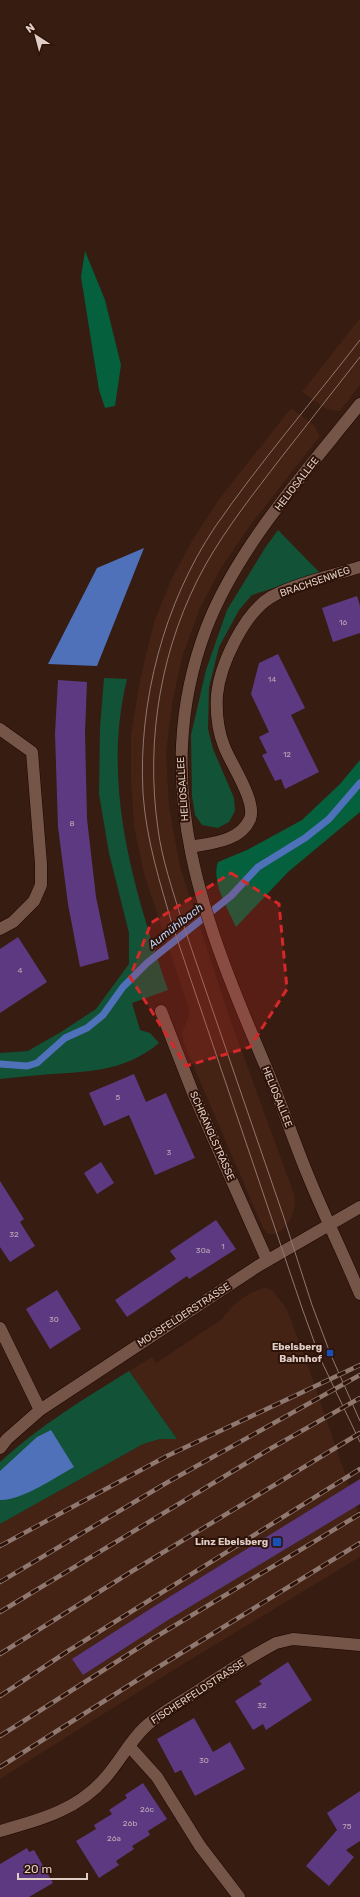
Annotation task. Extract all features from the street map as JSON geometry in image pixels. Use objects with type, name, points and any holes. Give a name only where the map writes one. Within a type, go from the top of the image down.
[{"type":"street","name":"HELIOSALLEE","points":[[360,404],[268,521],[236,569],[206,628],[196,657],[186,698],[180,751],[182,804],[203,902],[246,1024],[268,1074],[308,1175],[360,1294]]},
{"type":"street","name":"BRACHSENWEG","points":[[190,847],[230,838],[242,830],[250,818],[249,803],[223,746],[218,725],[217,695],[226,661],[239,633],[255,611],[271,598],[360,567]]},
{"type":"street","points":[[0,729],[32,752],[41,864],[41,885],[34,901],[14,922],[0,929]]},
{"type":"street","name":"SCHRANGLSTRASSE","points":[[161,1010],[193,1093],[267,1260]]},
{"type":"street","name":"MOOSFELDERSTRASSE","points":[[0,1448],[6,1439],[40,1410],[267,1260],[360,1207]]},
{"type":"street","points":[[0,1328],[40,1410]]},
{"type":"street","name":"FISCHERFELDSTRASSE","points":[[0,1831],[45,1819],[72,1806],[88,1796],[105,1778],[146,1726],[276,1643],[293,1639],[360,1646]]},
{"type":"street","points":[[129,1746],[157,1777],[200,1846],[239,1897]]},
{"type":"highlighted area","points":[[231,873],[279,904],[287,989],[250,1047],[186,1066],[130,977],[151,923]]},
{"type":"shaded area","points":[[360,318],[360,385],[340,411],[326,409],[302,392]]},
{"type":"shaded area","points":[[291,408],[314,425],[320,436],[249,527],[221,568],[200,608],[182,657],[172,705],[166,754],[169,806],[180,867],[230,1019],[294,1194],[295,1204],[292,1217],[283,1229],[275,1234],[268,1234],[263,1228],[184,1044],[182,1033],[190,1012],[144,874],[134,827],[131,779],[131,735],[140,680],[154,622],[171,580],[193,539],[220,498]]},
{"type":"shaded area","points":[[265,1287],[273,1291],[287,1309],[311,1374],[360,1518],[360,1557],[167,1674],[0,1779],[0,1524],[143,1444],[160,1439],[177,1439],[129,1371],[152,1357],[156,1363],[222,1319],[233,1305],[250,1293]]},
{"type":"green space","points":[[85,251],[105,300],[121,365],[115,406],[105,408],[99,390],[81,277]]},
{"type":"green space","points":[[278,530],[320,573],[252,595],[239,610],[219,647],[209,687],[208,729],[213,749],[234,798],[235,811],[229,822],[218,828],[202,825],[195,815],[192,796],[191,735],[206,670],[227,610],[265,548]]},
{"type":"green space","points":[[104,678],[127,679],[120,719],[118,758],[120,798],[125,837],[133,876],[155,952],[168,990],[132,1003],[140,1030],[150,1033],[159,1043],[131,1061],[117,1066],[87,1071],[0,1079],[0,1053],[28,1051],[96,1009],[129,964],[129,933],[109,853],[99,794],[100,728]]},
{"type":"green space","points":[[360,760],[360,812],[288,872],[236,927],[221,895],[216,870],[218,862],[247,850],[302,820],[340,784]]},
{"type":"green space","points":[[129,1371],[177,1439],[160,1439],[143,1444],[0,1524],[0,1462],[46,1425]]},
{"type":"water","points":[[144,548],[97,666],[48,664],[97,568]]},
{"type":"water","points":[[51,1430],[74,1467],[28,1493],[18,1497],[0,1500],[0,1471],[37,1437]]},
{"type":"building","points":[[357,596],[360,606],[360,633],[333,642],[322,608]]},
{"type":"building","points":[[278,654],[305,708],[291,715],[319,772],[285,789],[281,779],[275,781],[262,755],[267,753],[259,737],[269,732],[251,694],[259,663]]},
{"type":"building","points":[[58,680],[87,682],[85,732],[87,819],[96,897],[109,959],[80,967],[68,904],[58,827],[55,733]]},
{"type":"building","points":[[18,937],[47,982],[0,1013],[0,949]]},
{"type":"building","points":[[134,1074],[146,1102],[166,1093],[195,1158],[155,1175],[129,1115],[104,1126],[89,1093]]},
{"type":"building","points":[[101,1162],[114,1183],[97,1194],[84,1173]]},
{"type":"building","points":[[0,1181],[24,1219],[20,1222],[35,1246],[10,1262],[0,1247]]},
{"type":"building","points":[[216,1220],[236,1249],[189,1279],[187,1276],[127,1317],[115,1300],[176,1259],[170,1251]]},
{"type":"building","points":[[57,1290],[81,1329],[50,1349],[26,1309]]},
{"type":"building","points":[[360,1479],[360,1504],[168,1620],[83,1675],[72,1659],[158,1604]]},
{"type":"building","points":[[288,1662],[312,1700],[266,1730],[263,1724],[253,1730],[235,1701],[262,1684],[259,1681]]},
{"type":"building","points":[[194,1718],[213,1752],[230,1742],[245,1769],[195,1796],[181,1770],[175,1773],[157,1739]]},
{"type":"building","points":[[143,1783],[167,1819],[148,1831],[150,1835],[132,1846],[134,1849],[116,1861],[119,1865],[99,1878],[76,1841],[96,1829],[94,1825],[112,1814],[109,1810],[127,1798],[125,1795]]},
{"type":"building","points":[[360,1791],[360,1841],[346,1850],[354,1857],[329,1886],[306,1866],[337,1830],[327,1813]]},
{"type":"building","points":[[27,1848],[29,1852],[34,1850],[53,1883],[29,1897],[0,1897],[0,1864]]},
{"type":"waterway","name":"Aumühlbach","points":[[0,1064],[27,1066],[37,1063],[65,1038],[87,1028],[103,1015],[123,987],[147,963],[231,896],[258,867],[305,838],[329,819],[360,783]]},
{"type":"tram line","points":[[360,340],[250,479],[215,527],[197,557],[168,621],[158,654],[150,689],[145,724],[143,759],[143,793],[150,844],[173,927],[320,1358],[360,1442]]},
{"type":"tram line","points":[[360,357],[232,523],[206,564],[190,595],[178,626],[160,693],[154,761],[154,795],[160,841],[168,875],[182,921],[283,1215],[312,1305],[330,1353],[360,1421]]},
{"type":"railway","points":[[0,1546],[167,1456],[360,1365]]},
{"type":"railway","points":[[0,1582],[168,1482],[360,1375]]},
{"type":"railway","points":[[0,1612],[268,1450],[360,1398]]},
{"type":"railway","points":[[0,1654],[134,1570],[360,1433]]},
{"type":"railway","points":[[0,1696],[68,1651],[360,1469]]},
{"type":"railway","points":[[0,1736],[154,1638],[360,1514]]},
{"type":"railway","points":[[0,1767],[139,1679],[360,1543]]},
{"type":"place","name":"Ebelsberg Bahnhof","points":[[330,1353]]},
{"type":"place","name":"Linz Ebelsberg","points":[[277,1542]]}]
